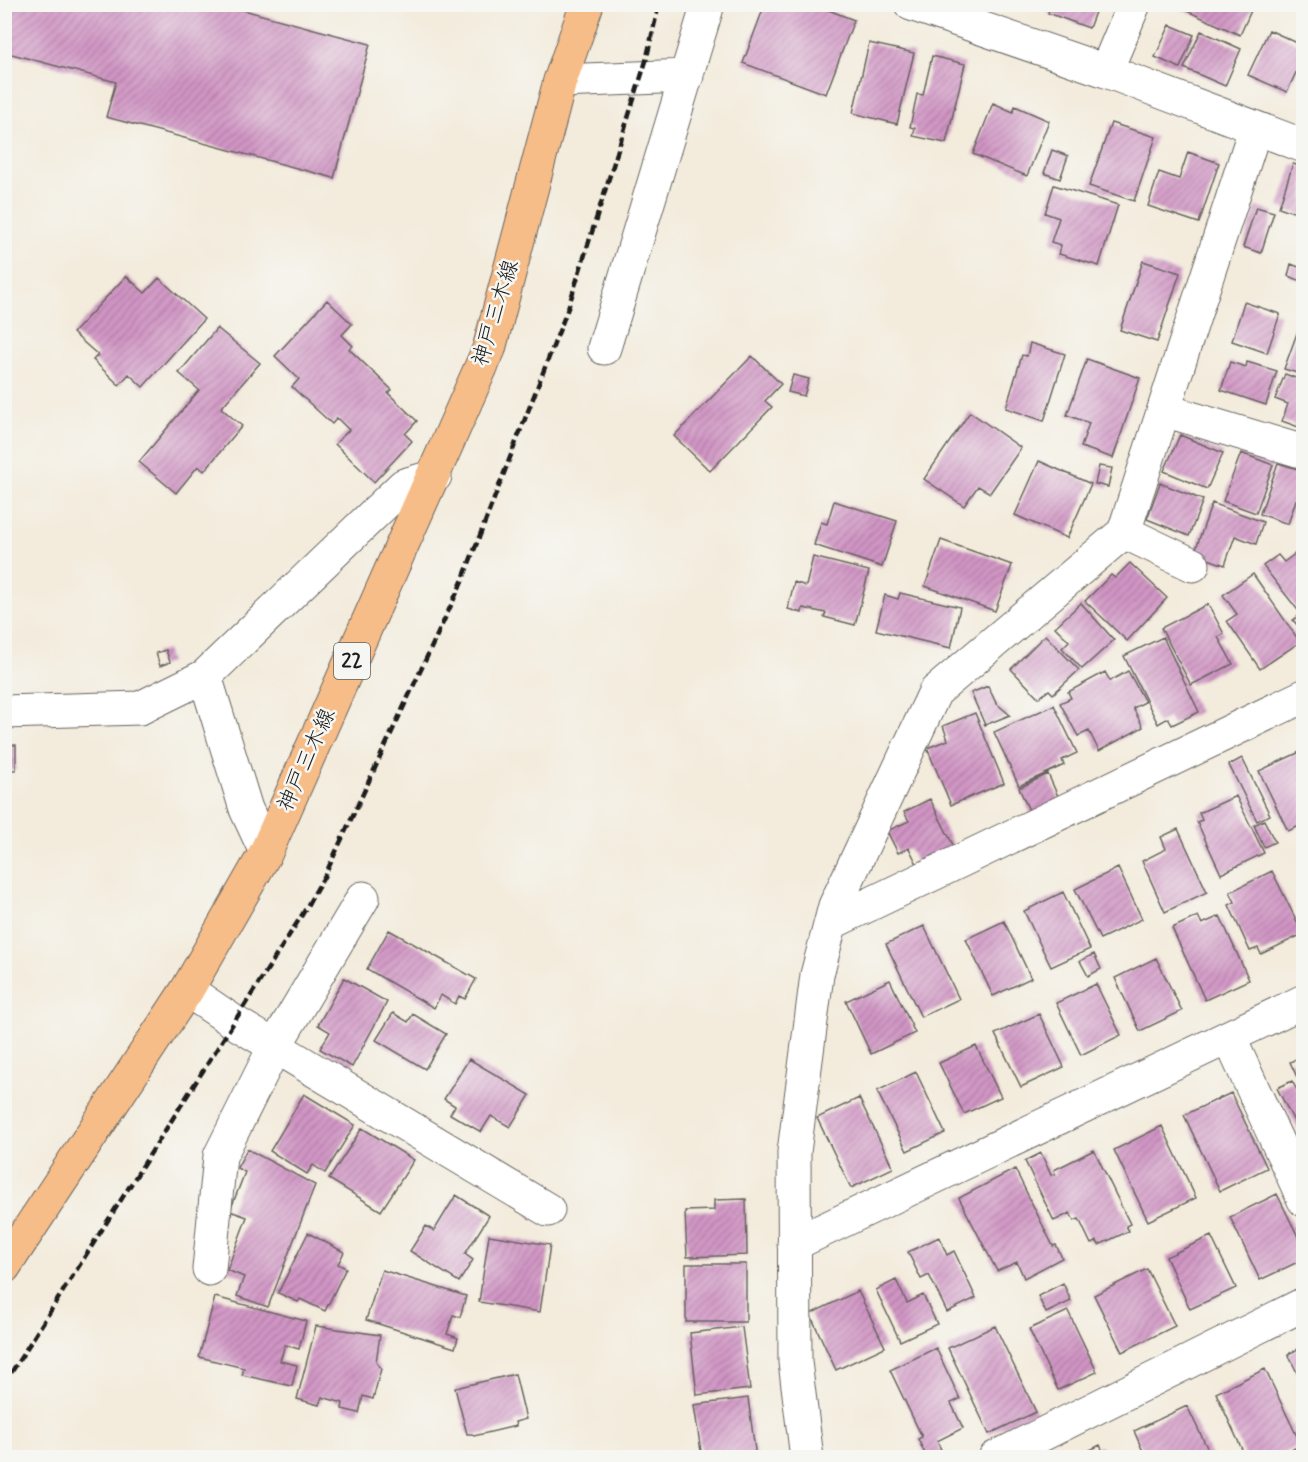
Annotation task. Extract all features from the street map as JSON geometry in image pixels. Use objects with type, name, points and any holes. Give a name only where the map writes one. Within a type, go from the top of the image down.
[{"type":"main road","name":"神戸三木線","points":[[4,1267],[187,990],[266,852],[435,476],[489,349],[560,81],[587,4]]},
{"type":"street","points":[[604,348],[708,4]]},
{"type":"street","points":[[910,4],[1106,71],[1304,146]]},
{"type":"street","points":[[1106,71],[1134,4]]},
{"type":"street","points":[[560,81],[687,76]]},
{"type":"street","points":[[807,1458],[795,1362],[794,1152],[817,975],[833,922],[835,906],[935,692],[1124,532],[1255,129]]},
{"type":"street","points":[[1164,410],[1304,452]]},
{"type":"street","points":[[4,712],[140,708],[205,676],[404,485],[435,476]]},
{"type":"street","points":[[1124,532],[1193,565]]},
{"type":"street","points":[[205,676],[246,809],[266,852]]},
{"type":"street","points":[[833,922],[1304,696]]},
{"type":"street","points":[[209,1269],[220,1156],[275,1046],[363,898]]},
{"type":"street","points":[[187,990],[275,1046],[548,1210]]},
{"type":"street","points":[[794,1244],[1304,1001]]},
{"type":"street","points":[[1229,1037],[1304,1200]]},
{"type":"street","points":[[995,1458],[1304,1304]]},
{"type":"building","points":[[4,4],[221,4],[370,44],[334,178],[106,117],[116,82],[4,52]]},
{"type":"building","points":[[765,4],[813,4],[854,20],[826,94],[743,63]]},
{"type":"building","points":[[1051,4],[1098,4],[1089,28],[1048,13]]},
{"type":"building","points":[[1182,4],[1254,4],[1240,35],[1180,8]]},
{"type":"building","points":[[1170,25],[1194,35],[1180,68],[1155,57]]},
{"type":"building","points":[[1269,30],[1304,46],[1304,55],[1287,92],[1248,75]]},
{"type":"building","points":[[1201,31],[1241,49],[1225,86],[1184,68]]},
{"type":"building","points":[[869,43],[914,53],[897,124],[853,113]]},
{"type":"building","points":[[932,56],[965,64],[946,143],[913,136],[915,128],[910,127],[917,94],[923,95]]},
{"type":"building","points":[[993,103],[1013,112],[1015,106],[1049,121],[1027,176],[973,154]]},
{"type":"building","points":[[1111,123],[1156,137],[1134,201],[1089,186]]},
{"type":"building","points":[[1052,150],[1068,156],[1060,179],[1044,173]]},
{"type":"building","points":[[1188,152],[1219,163],[1199,223],[1148,206],[1159,172],[1179,179]]},
{"type":"building","points":[[1293,164],[1304,167],[1304,216],[1279,207]]},
{"type":"building","points":[[1054,185],[1118,205],[1099,266],[1059,254],[1061,245],[1051,242],[1059,218],[1045,213]]},
{"type":"building","points":[[1256,207],[1274,212],[1261,253],[1243,247]]},
{"type":"building","points":[[1143,261],[1180,273],[1157,342],[1120,330]]},
{"type":"building","points":[[1291,264],[1304,269],[1304,282],[1288,276]]},
{"type":"building","points":[[126,276],[145,293],[159,278],[204,319],[143,387],[129,374],[119,385],[93,360],[98,355],[73,333]]},
{"type":"building","points":[[327,300],[352,324],[342,335],[353,346],[349,349],[392,390],[388,393],[417,421],[405,434],[412,441],[374,482],[335,444],[349,430],[337,418],[332,424],[292,387],[299,379],[275,356]]},
{"type":"building","points":[[1244,302],[1280,314],[1267,353],[1232,341]]},
{"type":"building","points":[[1304,314],[1304,375],[1284,369]]},
{"type":"building","points":[[217,328],[260,363],[221,408],[242,426],[204,471],[198,466],[176,493],[139,462],[199,390],[179,373]]},
{"type":"building","points":[[1030,343],[1065,354],[1044,421],[1006,408],[1022,355],[1027,356]]},
{"type":"building","points":[[752,356],[781,384],[765,401],[772,407],[710,471],[674,436]]},
{"type":"building","points":[[1087,359],[1140,378],[1113,458],[1081,447],[1089,423],[1067,415]]},
{"type":"building","points":[[1230,362],[1246,367],[1247,362],[1277,371],[1266,405],[1221,390]]},
{"type":"building","points":[[1285,374],[1304,381],[1304,429],[1282,421],[1288,404],[1275,399]]},
{"type":"building","points":[[793,375],[809,379],[804,396],[788,392]]},
{"type":"building","points":[[970,412],[1021,448],[990,493],[978,486],[964,506],[924,479]]},
{"type":"building","points":[[1180,435],[1223,453],[1207,489],[1164,471]]},
{"type":"building","points":[[1241,453],[1273,465],[1256,513],[1223,501]]},
{"type":"building","points":[[1039,461],[1091,484],[1067,538],[1015,515]]},
{"type":"building","points":[[1278,463],[1304,471],[1304,502],[1296,500],[1288,524],[1260,514]]},
{"type":"building","points":[[1099,466],[1112,468],[1108,487],[1095,484]]},
{"type":"building","points":[[1160,483],[1203,500],[1189,536],[1147,519]]},
{"type":"building","points":[[834,501],[897,521],[882,567],[814,545],[821,522],[827,524]]},
{"type":"building","points":[[1212,503],[1263,522],[1256,544],[1235,536],[1225,565],[1194,554]]},
{"type":"building","points":[[941,540],[1012,565],[995,611],[925,586]]},
{"type":"building","points":[[1300,550],[1304,554],[1304,633],[1293,620],[1301,614],[1263,566],[1278,555],[1284,562]]},
{"type":"building","points":[[813,557],[869,571],[855,625],[824,617],[826,613],[803,608],[802,613],[788,609],[794,582],[806,586]]},
{"type":"building","points":[[1130,563],[1167,598],[1127,641],[1085,601],[1111,575],[1115,578]]},
{"type":"building","points":[[1253,574],[1300,642],[1260,669],[1227,621],[1237,614],[1223,595]]},
{"type":"building","points":[[900,593],[960,607],[951,648],[876,630],[885,595],[898,599]]},
{"type":"building","points":[[1081,603],[1114,640],[1082,669],[1062,648],[1069,641],[1055,627]]},
{"type":"building","points":[[1208,604],[1224,634],[1218,637],[1233,664],[1191,685],[1161,628]]},
{"type":"building","points":[[1045,635],[1079,670],[1053,694],[1049,690],[1039,698],[1011,669]]},
{"type":"building","points":[[1163,637],[1199,712],[1172,725],[1168,718],[1158,724],[1124,656]]},
{"type":"building","points":[[166,650],[170,662],[160,666],[156,653]]},
{"type":"building","points":[[1128,671],[1145,702],[1133,708],[1143,727],[1099,751],[1089,731],[1078,736],[1060,703],[1071,698],[1068,692],[1105,672],[1110,681]]},
{"type":"building","points":[[988,686],[996,703],[1010,715],[985,725],[971,693]]},
{"type":"building","points":[[1054,705],[1077,753],[1062,760],[1064,765],[1019,786],[994,732]]},
{"type":"building","points":[[975,713],[1004,783],[951,805],[927,748],[948,740],[943,726]]},
{"type":"building","points":[[4,745],[16,745],[16,770],[4,770]]},
{"type":"building","points":[[1302,751],[1304,824],[1288,831],[1259,771]]},
{"type":"building","points":[[1242,758],[1270,815],[1257,821],[1229,765]]},
{"type":"building","points":[[1048,774],[1061,803],[1032,817],[1019,788]]},
{"type":"building","points":[[1236,796],[1264,853],[1221,874],[1197,822],[1202,820],[1199,813]]},
{"type":"building","points":[[930,799],[955,849],[918,866],[909,848],[898,853],[887,831],[909,821],[904,812]]},
{"type":"building","points":[[1264,820],[1275,842],[1264,847],[1254,825]]},
{"type":"building","points":[[1178,829],[1207,892],[1165,912],[1142,861],[1166,849],[1161,837]]},
{"type":"building","points":[[1118,868],[1142,919],[1100,939],[1075,889]]},
{"type":"building","points":[[1272,871],[1303,934],[1261,954],[1258,948],[1250,951],[1229,905],[1235,902],[1230,892]]},
{"type":"building","points":[[1063,892],[1090,949],[1051,967],[1024,911]]},
{"type":"building","points":[[1198,916],[1202,924],[1220,916],[1249,980],[1205,1000],[1172,928]]},
{"type":"building","points":[[1004,921],[1031,978],[993,996],[966,939]]},
{"type":"building","points":[[924,926],[959,999],[921,1017],[886,944]]},
{"type":"building","points":[[389,930],[476,979],[465,999],[459,996],[455,1004],[441,995],[434,1008],[367,969]]},
{"type":"building","points":[[1094,954],[1101,969],[1088,976],[1080,961]]},
{"type":"building","points":[[1156,958],[1182,1011],[1140,1031],[1115,978]]},
{"type":"building","points":[[344,978],[387,1002],[352,1067],[320,1049],[330,1032],[318,1025]]},
{"type":"building","points":[[890,980],[915,1033],[871,1054],[846,1001]]},
{"type":"building","points":[[1096,984],[1121,1035],[1081,1055],[1056,1003]]},
{"type":"building","points":[[393,1013],[408,1022],[413,1014],[446,1034],[425,1069],[376,1040]]},
{"type":"building","points":[[1039,1014],[1064,1067],[1021,1087],[995,1034]]},
{"type":"building","points":[[976,1046],[1001,1097],[964,1114],[939,1063]]},
{"type":"building","points":[[1304,1055],[1304,1092],[1290,1062]]},
{"type":"building","points":[[469,1059],[530,1095],[510,1127],[491,1116],[481,1132],[450,1114],[455,1106],[444,1099]]},
{"type":"building","points":[[916,1072],[945,1133],[907,1151],[877,1091]]},
{"type":"building","points":[[1292,1081],[1304,1103],[1304,1141],[1277,1088]]},
{"type":"building","points":[[1231,1093],[1267,1168],[1220,1191],[1184,1115]]},
{"type":"building","points":[[304,1094],[355,1125],[325,1173],[313,1165],[307,1174],[270,1151]]},
{"type":"building","points":[[859,1098],[893,1168],[851,1188],[817,1118]]},
{"type":"building","points":[[1162,1126],[1196,1198],[1148,1221],[1114,1150]]},
{"type":"building","points":[[362,1128],[414,1160],[381,1211],[329,1179]]},
{"type":"building","points":[[247,1149],[315,1185],[268,1307],[237,1296],[244,1277],[227,1270],[247,1217],[230,1211],[245,1172],[237,1168]]},
{"type":"building","points":[[1094,1150],[1130,1224],[1126,1226],[1129,1231],[1099,1245],[1097,1241],[1091,1244],[1079,1219],[1074,1221],[1070,1213],[1054,1221],[1025,1161],[1041,1153],[1051,1175],[1055,1174],[1054,1170]]},
{"type":"building","points":[[1015,1169],[1053,1246],[1056,1245],[1062,1258],[1024,1278],[1017,1262],[997,1271],[959,1198]]},
{"type":"building","points":[[1277,1194],[1304,1249],[1304,1259],[1260,1280],[1230,1217]]},
{"type":"building","points":[[456,1195],[489,1216],[465,1254],[473,1260],[459,1282],[410,1251],[426,1226],[434,1231]]},
{"type":"building","points":[[746,1199],[747,1255],[687,1257],[685,1211],[714,1210],[714,1200]]},
{"type":"building","points":[[308,1233],[344,1252],[338,1264],[346,1268],[325,1311],[300,1299],[298,1302],[278,1293]]},
{"type":"building","points":[[489,1235],[550,1245],[540,1312],[479,1302]]},
{"type":"building","points":[[1211,1236],[1236,1288],[1190,1309],[1166,1257]]},
{"type":"building","points":[[939,1237],[947,1255],[954,1251],[976,1298],[947,1312],[929,1275],[921,1279],[908,1252]]},
{"type":"building","points":[[686,1264],[746,1264],[746,1322],[686,1322]]},
{"type":"building","points":[[1147,1269],[1175,1326],[1122,1352],[1094,1295]]},
{"type":"building","points":[[382,1270],[466,1296],[460,1317],[453,1315],[447,1334],[458,1338],[455,1348],[366,1320]]},
{"type":"building","points":[[896,1280],[907,1303],[923,1295],[937,1324],[900,1341],[876,1290]]},
{"type":"building","points":[[1063,1283],[1071,1301],[1046,1313],[1038,1296]]},
{"type":"building","points":[[858,1291],[885,1347],[836,1370],[810,1314]]},
{"type":"building","points":[[215,1297],[306,1321],[299,1349],[285,1345],[280,1361],[297,1365],[292,1386],[242,1375],[244,1368],[199,1357]]},
{"type":"building","points":[[1068,1311],[1097,1372],[1058,1390],[1029,1329]]},
{"type":"building","points":[[316,1326],[380,1335],[376,1362],[381,1369],[373,1399],[363,1396],[359,1413],[342,1409],[343,1403],[322,1397],[319,1405],[297,1399]]},
{"type":"building","points":[[995,1326],[1036,1412],[989,1434],[948,1348]]},
{"type":"building","points":[[742,1327],[750,1389],[697,1395],[690,1333]]},
{"type":"building","points":[[1304,1346],[1304,1387],[1288,1354]]},
{"type":"building","points":[[936,1348],[960,1399],[951,1403],[963,1428],[937,1441],[945,1458],[927,1458],[918,1439],[922,1437],[890,1370]]},
{"type":"building","points":[[1265,1369],[1301,1445],[1275,1458],[1246,1458],[1216,1393]]},
{"type":"building","points":[[515,1374],[526,1419],[515,1422],[516,1426],[474,1436],[467,1434],[455,1388]]},
{"type":"building","points":[[748,1398],[756,1458],[702,1458],[694,1405]]},
{"type":"building","points":[[1187,1406],[1212,1458],[1146,1458],[1134,1431]]},
{"type":"building","points":[[1100,1445],[1106,1458],[1074,1458]]},
{"type":"railway","points":[[4,1384],[302,915],[325,875],[461,584],[568,308],[646,61],[659,4]]}]
